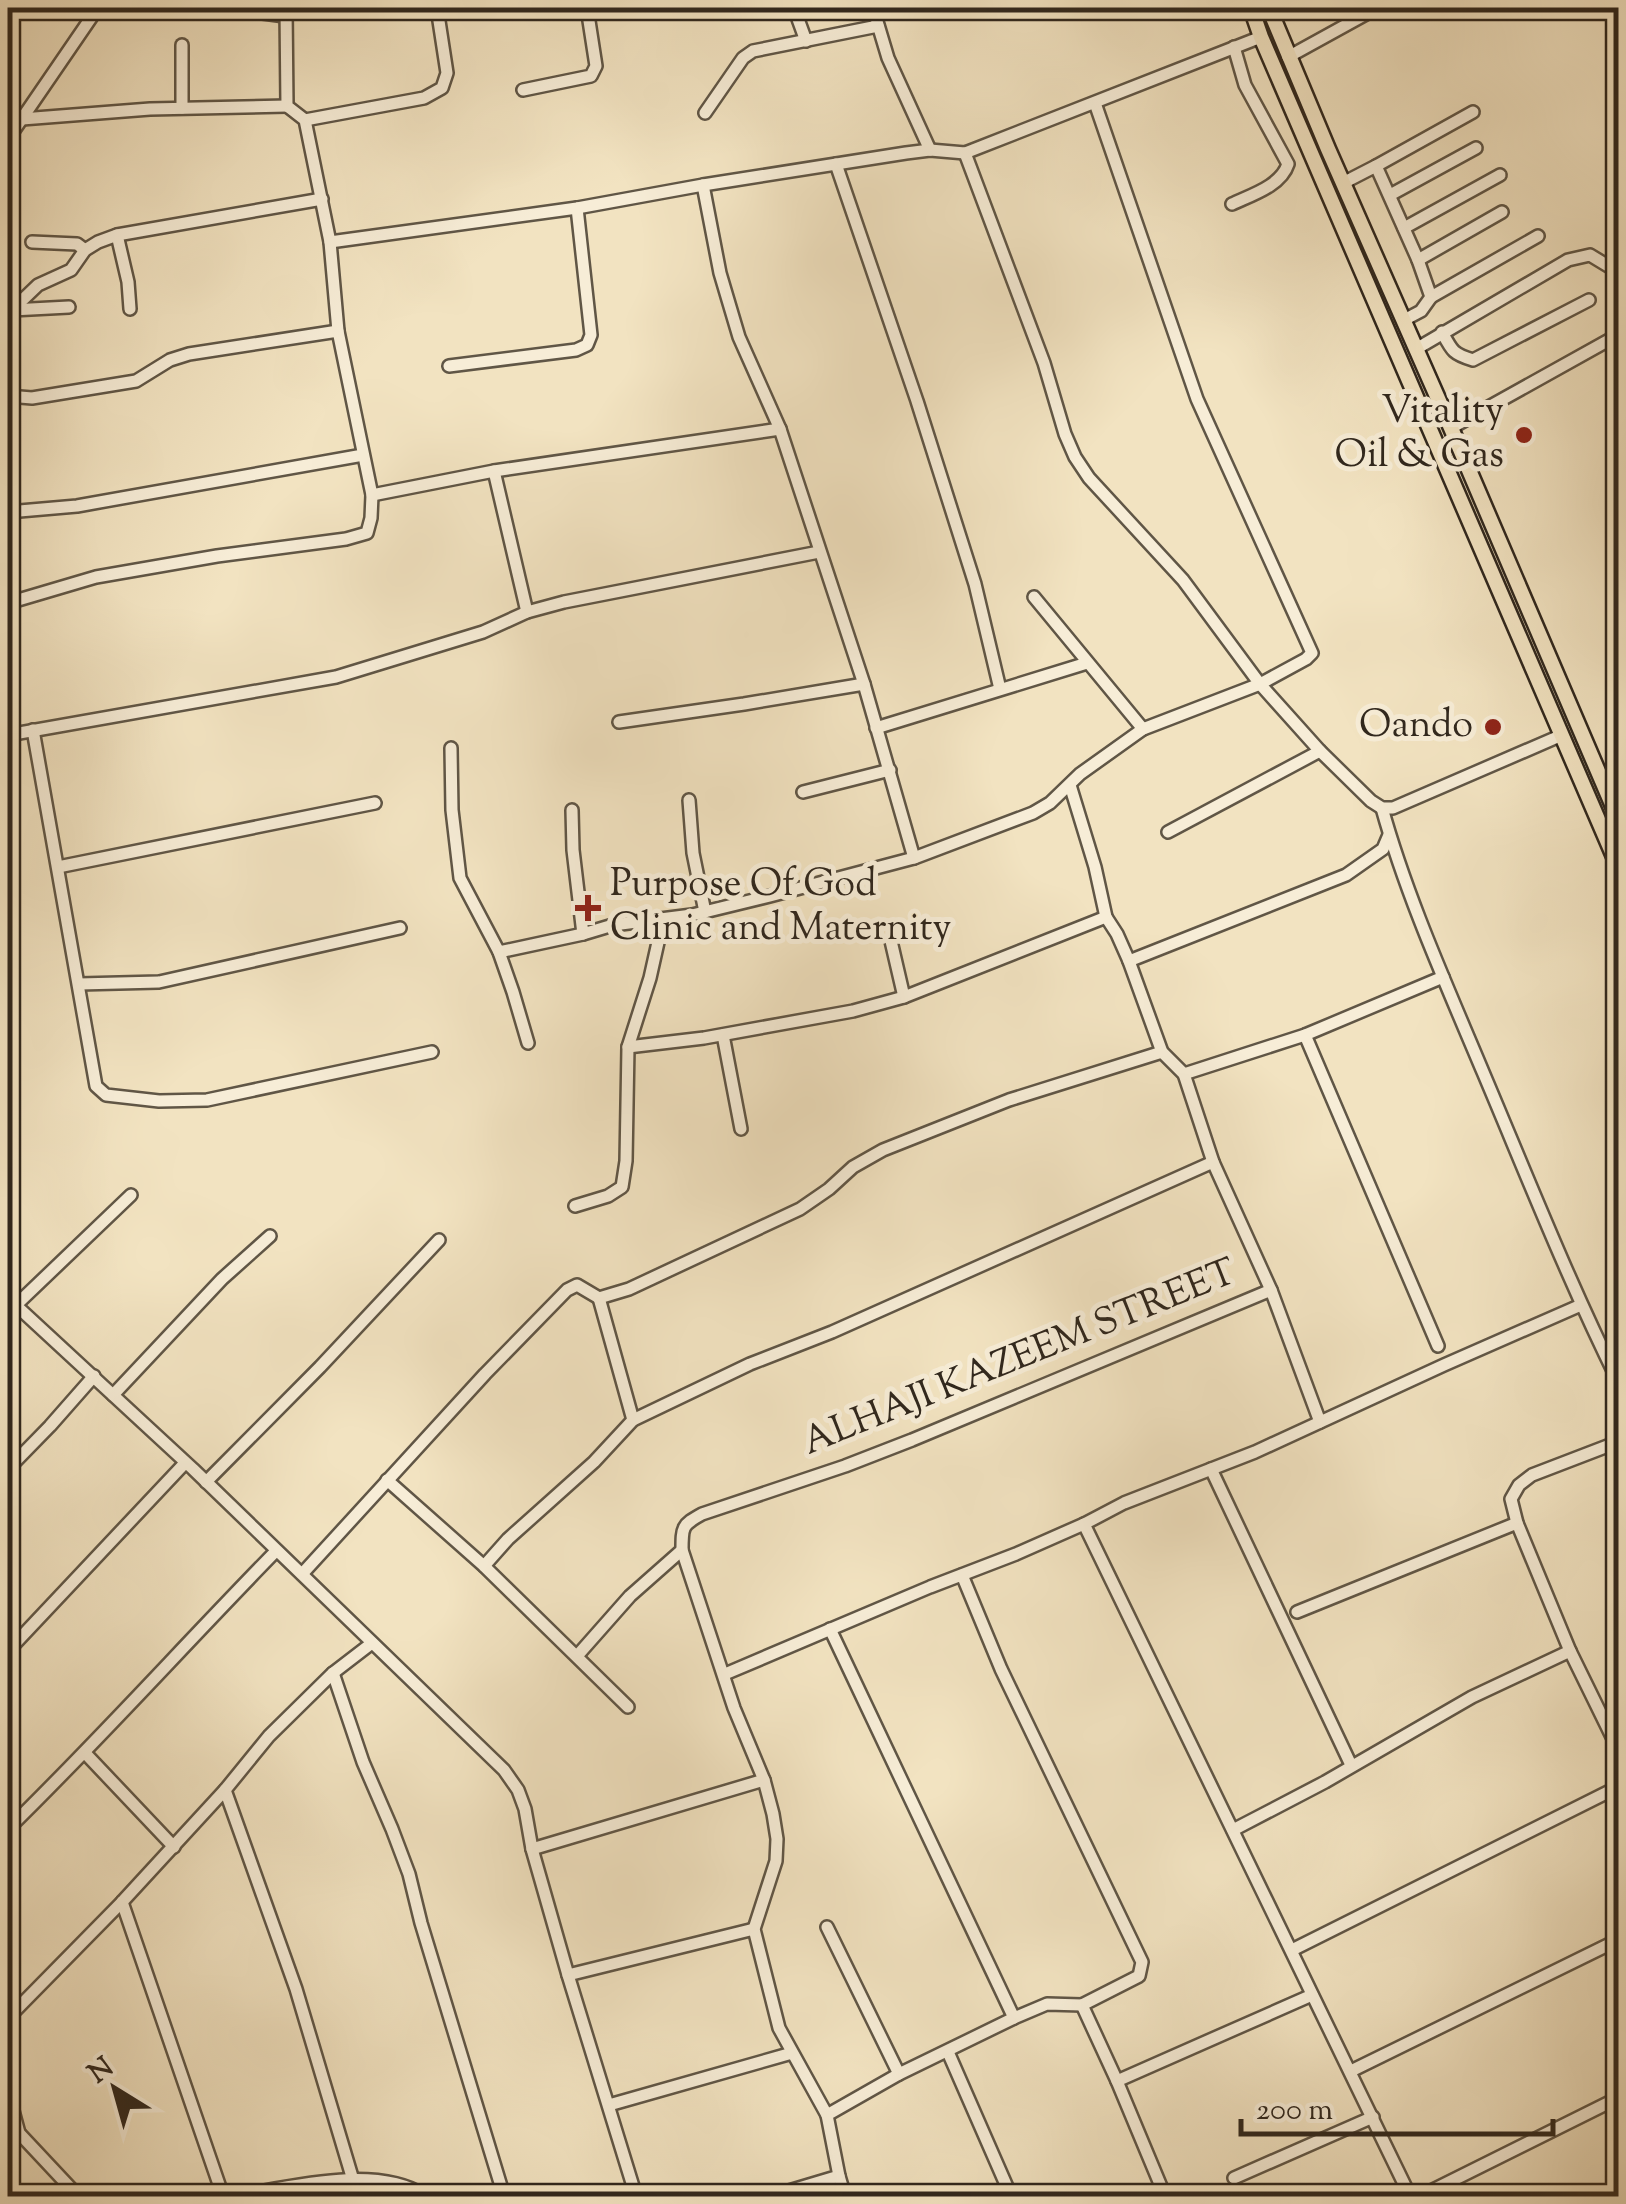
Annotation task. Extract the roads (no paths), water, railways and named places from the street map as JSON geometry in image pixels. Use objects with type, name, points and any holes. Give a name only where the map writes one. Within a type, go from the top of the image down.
[{"type":"main road","points":[[1250,8],[1618,866]]},
{"type":"main road","points":[[1269,8],[1618,818]]},
{"type":"street","points":[[224,8],[286,12],[287,106]]},
{"type":"street","points":[[305,120],[424,98],[442,88],[448,73],[437,8]]},
{"type":"street","points":[[523,90],[591,76],[596,66],[587,8]]},
{"type":"street","points":[[794,8],[806,41]]},
{"type":"street","points":[[873,8],[888,58],[930,150]]},
{"type":"street","points":[[1288,56],[1377,8]]},
{"type":"street","points":[[8,139],[94,12]]},
{"type":"street","points":[[704,113],[752,51],[878,26]]},
{"type":"street","points":[[330,242],[576,208],[930,150],[965,152],[1261,36]]},
{"type":"street","points":[[1618,42],[1613,56],[1618,70]]},
{"type":"street","points":[[182,45],[182,108]]},
{"type":"street","points":[[1232,204],[1271,185],[1285,173],[1288,164],[1244,85],[1234,47]]},
{"type":"street","points":[[499,952],[613,925],[705,912],[914,858],[1033,813],[1143,728],[1260,684],[1312,653],[1196,399],[1095,103]]},
{"type":"street","points":[[8,602],[96,577],[346,539],[368,533],[372,518],[372,495],[338,331],[330,242],[305,120],[287,106],[182,108],[22,119]]},
{"type":"street","points":[[1343,183],[1474,112]]},
{"type":"street","points":[[1390,195],[1476,148]]},
{"type":"street","points":[[965,152],[1075,458],[1183,580],[1260,684],[1371,801],[1382,808],[1392,808],[1562,735]]},
{"type":"street","points":[[836,164],[918,402],[975,584],[1000,689]]},
{"type":"street","points":[[1376,166],[1431,297]]},
{"type":"street","points":[[1404,228],[1500,175]]},
{"type":"street","points":[[703,185],[720,272],[740,336],[780,429],[864,684],[914,858]]},
{"type":"street","points":[[10,310],[38,286],[72,270],[85,250],[117,235],[322,200]]},
{"type":"street","points":[[449,366],[576,350],[586,345],[591,335],[576,208]]},
{"type":"street","points":[[1418,260],[1502,212]]},
{"type":"street","points":[[117,235],[130,309]]},
{"type":"street","points":[[1404,320],[1421,311],[1431,297],[1538,236]]},
{"type":"street","points":[[32,242],[77,244],[85,250]]},
{"type":"street","points":[[1416,349],[1568,260],[1590,255],[1618,272]]},
{"type":"street","points":[[1442,332],[1459,357],[1473,360],[1589,300]]},
{"type":"street","points":[[10,310],[68,308]]},
{"type":"street","points":[[8,396],[32,398],[136,381],[170,360],[189,354],[338,331]]},
{"type":"street","points":[[1451,428],[1618,334]]},
{"type":"street","points":[[372,495],[494,471],[780,429]]},
{"type":"street","points":[[8,512],[76,506],[363,455]]},
{"type":"street","points":[[494,471],[528,612]]},
{"type":"street","points":[[8,735],[336,676],[483,632],[528,612],[564,602],[820,552]]},
{"type":"street","points":[[1034,597],[1143,728]]},
{"type":"street","points":[[876,728],[1087,663]]},
{"type":"street","points":[[619,722],[864,684]]},
{"type":"street","points":[[33,730],[96,1086],[106,1095],[159,1102],[208,1100],[432,1052]]},
{"type":"street","points":[[451,748],[452,810],[460,878],[499,952],[528,1043]]},
{"type":"street","points":[[1168,832],[1320,751]]},
{"type":"street","points":[[803,792],[890,770]]},
{"type":"street","points":[[1070,785],[1106,917],[1129,960],[1162,1052],[1184,1074],[1213,1162],[1271,1290]]},
{"type":"street","points":[[689,800],[693,853],[705,912]]},
{"type":"street","points":[[58,867],[375,803]]},
{"type":"street","points":[[1382,808],[1443,978],[1581,1305],[1618,1381]]},
{"type":"street","points":[[572,810],[584,934]]},
{"type":"street","points":[[1129,960],[1346,875],[1382,849],[1389,836]]},
{"type":"street","points":[[628,1047],[723,1035],[853,1011],[904,997],[1106,917]]},
{"type":"street","points":[[575,1206],[608,1196],[622,1187],[628,1047],[664,920]]},
{"type":"street","points":[[79,984],[159,982],[400,928]]},
{"type":"street","points":[[891,941],[904,997]]},
{"type":"street","points":[[1184,1074],[1305,1035],[1443,978]]},
{"type":"street","points":[[723,1035],[740,1129]]},
{"type":"street","points":[[1305,1035],[1438,1346]]},
{"type":"street","points":[[599,1298],[629,1289],[800,1209],[853,1167],[883,1150],[1009,1100],[1162,1052]]},
{"type":"street","points":[[484,1566],[633,1420],[750,1364],[832,1332],[1213,1162]]},
{"type":"street","points":[[131,1195],[12,1301],[302,1574],[504,1770],[518,1790],[568,1975],[636,2196]]},
{"type":"street","points":[[113,1394],[222,1278],[270,1236]]},
{"type":"street","points":[[206,1482],[438,1240]]},
{"type":"street","points":[[302,1574],[485,1374],[567,1290],[577,1285],[599,1298],[633,1420]]},
{"type":"street","name":"ALHAJI KAZEEM STREET","points":[[682,1550],[686,1523],[702,1514],[912,1440],[1271,1290],[1320,1422]]},
{"type":"street","points":[[724,1674],[1016,1554],[1124,1503],[1255,1452],[1581,1305]]},
{"type":"street","points":[[8,1469],[94,1376]]},
{"type":"street","points":[[1618,1442],[1532,1475],[1511,1499],[1517,1523],[1570,1651],[1618,1749]]},
{"type":"street","points":[[8,1651],[185,1463]]},
{"type":"street","points":[[1211,1469],[1351,1766]]},
{"type":"street","points":[[387,1480],[484,1566],[628,1707]]},
{"type":"street","points":[[1297,1612],[1517,1523]]},
{"type":"street","points":[[1084,1524],[1410,2196]]},
{"type":"street","points":[[577,1656],[630,1596],[682,1550],[734,1708],[764,1780],[777,1851],[774,1873],[754,1929],[778,2028],[827,2115],[844,2196]]},
{"type":"street","points":[[8,1829],[276,1551]]},
{"type":"street","points":[[827,2115],[899,2074],[1014,2018],[1047,2004],[1082,2005],[1138,1976],[1142,1962],[1001,1669],[962,1575]]},
{"type":"street","points":[[830,1630],[1014,2018]]},
{"type":"street","points":[[8,2018],[174,1847],[270,1736],[333,1673],[372,1644]]},
{"type":"street","points":[[1233,1830],[1455,1706],[1570,1651]]},
{"type":"street","points":[[333,1673],[409,1874],[504,2196]]},
{"type":"street","points":[[85,1753],[174,1847]]},
{"type":"street","points":[[532,1849],[764,1780]]},
{"type":"street","points":[[1292,1950],[1618,1787]]},
{"type":"street","points":[[224,1790],[296,1989],[353,2180]]},
{"type":"street","points":[[122,1902],[223,2196]]},
{"type":"street","points":[[828,1927],[899,2074]]},
{"type":"street","points":[[568,1975],[754,1929]]},
{"type":"street","points":[[1352,2072],[1618,1940]]},
{"type":"street","points":[[1117,2080],[1312,1995]]},
{"type":"street","points":[[1082,2005],[1165,2196]]},
{"type":"street","points":[[948,2052],[1012,2196]]},
{"type":"street","points":[[609,2105],[792,2053]]},
{"type":"street","points":[[8,2092],[13,2129],[78,2196]]},
{"type":"street","points":[[1421,2196],[1618,2098]]},
{"type":"street","points":[[1234,2178],[1373,2117]]},
{"type":"street","points":[[772,2196],[839,2176]]},
{"type":"street","points":[[236,2196],[294,2192],[353,2180],[386,2182],[424,2196]]},
{"type":"place","name":"Vitality Oil & Gas","points":[[1524,435]]},
{"type":"place","name":"Oando","points":[[1493,727]]},
{"type":"place","name":"Purpose Of God Clinic and Maternity","points":[[588,908]]}]
